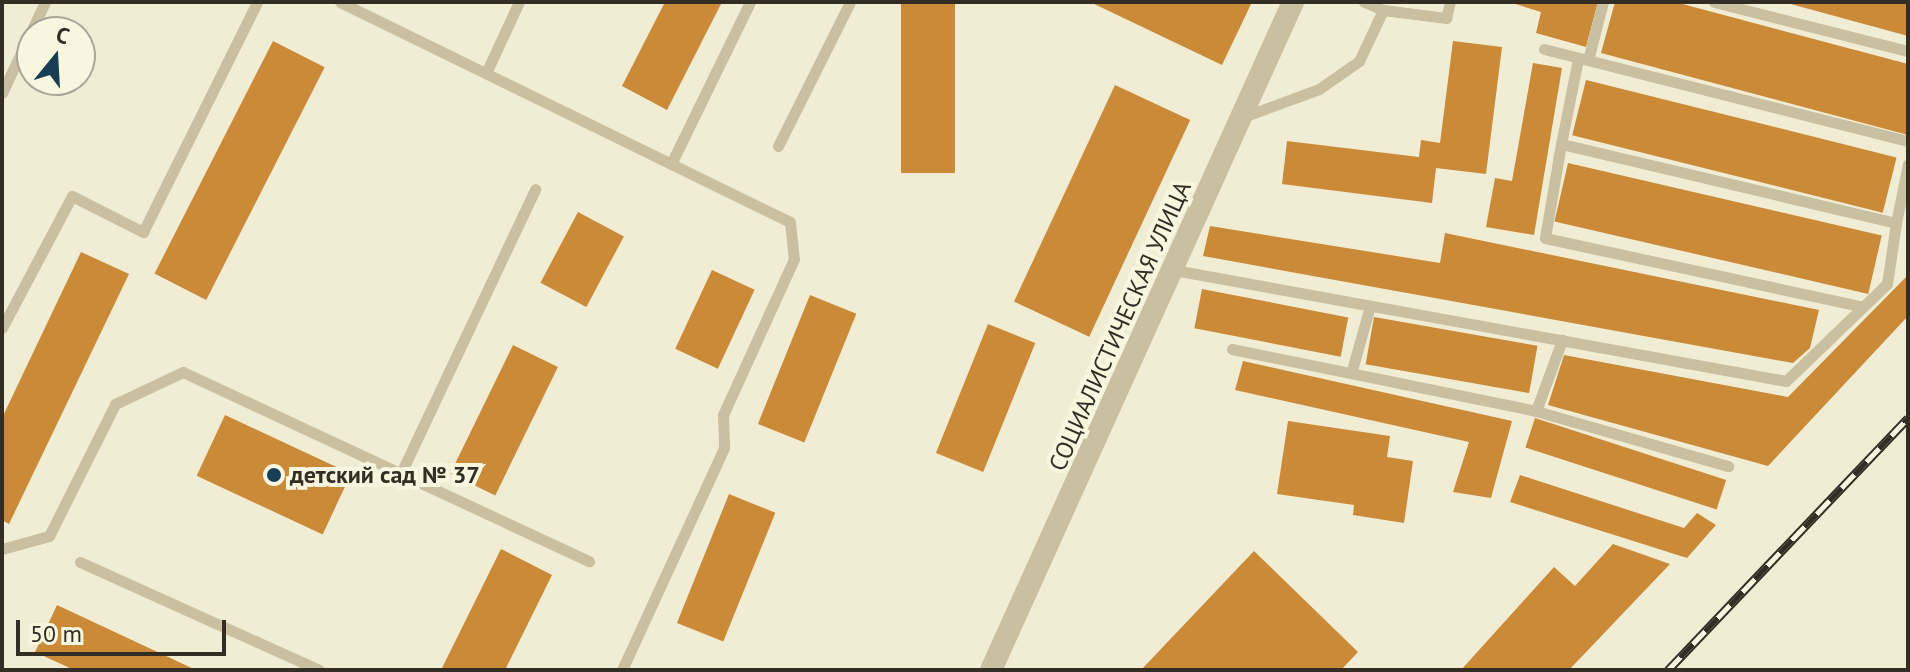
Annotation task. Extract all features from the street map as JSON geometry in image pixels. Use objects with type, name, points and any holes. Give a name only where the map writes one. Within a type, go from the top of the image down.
[{"type":"street","name":"СОЦИАЛИСТИЧЕСКАЯ УЛИЦА","points":[[991,670],[1293,2]]},
{"type":"lane","points":[[2,93],[45,2]]},
{"type":"lane","points":[[2,328],[72,196],[143,232],[257,2]]},
{"type":"lane","points":[[340,2],[790,222],[794,259],[723,415],[724,448],[622,670]]},
{"type":"lane","points":[[486,73],[519,2]]},
{"type":"lane","points":[[671,164],[750,2]]},
{"type":"lane","points":[[778,146],[850,2]]},
{"type":"lane","points":[[1364,2],[1383,10],[1446,18],[1450,2]]},
{"type":"lane","points":[[1603,2],[1583,60],[1561,144],[1545,238],[1863,307]]},
{"type":"lane","points":[[1714,2],[1907,51]]},
{"type":"lane","points":[[1243,118],[1319,89],[1359,61],[1383,10]]},
{"type":"lane","points":[[1544,49],[1908,141]]},
{"type":"lane","points":[[1561,144],[1896,223]]},
{"type":"lane","points":[[1174,270],[1786,381],[1887,284],[1908,164]]},
{"type":"lane","points":[[401,473],[535,189]]},
{"type":"lane","points":[[1352,370],[1370,306]]},
{"type":"lane","points":[[1536,411],[1562,340]]},
{"type":"lane","points":[[1232,349],[1352,370],[1536,411],[1728,466]]},
{"type":"lane","points":[[2,549],[49,536],[115,404],[183,372],[589,561]]},
{"type":"lane","points":[[80,562],[319,670]]},
{"type":"building","points":[[665,2],[722,2],[667,110],[622,86]]},
{"type":"building","points":[[901,2],[955,2],[955,173],[901,173]]},
{"type":"building","points":[[1090,2],[1252,2],[1222,65]]},
{"type":"building","points":[[1509,2],[1598,2],[1586,47],[1536,33],[1541,12]]},
{"type":"building","points":[[1615,2],[1675,2],[1908,64],[1908,135],[1601,53]]},
{"type":"building","points":[[1908,2],[1908,36],[1787,3]]},
{"type":"building","points":[[273,41],[325,67],[206,300],[155,274]]},
{"type":"building","points":[[1453,41],[1502,47],[1486,174],[1436,168],[1432,203],[1282,184],[1287,141],[1419,157],[1421,140],[1440,143]]},
{"type":"building","points":[[1533,63],[1562,68],[1534,235],[1486,227],[1495,178],[1512,181]]},
{"type":"building","points":[[1586,80],[1896,157],[1883,213],[1572,135]]},
{"type":"building","points":[[1115,85],[1190,120],[1089,337],[1014,302]]},
{"type":"building","points":[[1568,163],[1882,235],[1868,294],[1555,221]]},
{"type":"building","points":[[578,212],[624,236],[586,307],[540,283]]},
{"type":"building","points":[[1210,226],[1440,263],[1445,233],[1819,310],[1810,348],[1793,363],[1203,256]]},
{"type":"building","points":[[81,252],[129,274],[9,524],[2,520],[2,418]]},
{"type":"building","points":[[712,270],[755,290],[718,369],[675,349]]},
{"type":"building","points":[[1908,275],[1908,316],[1768,466],[1548,405],[1564,355],[1788,397]]},
{"type":"building","points":[[1202,289],[1348,317],[1341,357],[1194,328]]},
{"type":"building","points":[[810,295],[856,314],[804,443],[758,424]]},
{"type":"building","points":[[1374,317],[1537,346],[1529,393],[1366,364]]},
{"type":"building","points":[[988,324],[1035,343],[983,472],[936,453]]},
{"type":"building","points":[[513,345],[558,367],[495,495],[450,474]]},
{"type":"building","points":[[1243,361],[1512,421],[1491,498],[1453,492],[1469,442],[1235,390]]},
{"type":"building","name":"детский сад № 37","points":[[225,415],[351,474],[323,534],[197,476]]},
{"type":"building","points":[[1535,418],[1726,480],[1717,510],[1525,447]]},
{"type":"building","points":[[1288,421],[1390,436],[1387,457],[1413,461],[1404,523],[1353,515],[1354,505],[1277,494]]},
{"type":"building","points":[[1520,475],[1684,528],[1697,513],[1716,525],[1687,558],[1510,502]]},
{"type":"building","points":[[729,494],[775,513],[723,642],[677,623]]},
{"type":"building","points":[[1613,544],[1670,564],[1569,670],[1461,670],[1554,567],[1575,586]]},
{"type":"building","points":[[501,549],[552,575],[505,670],[441,670]]},
{"type":"building","points":[[1254,551],[1358,652],[1341,670],[1141,670]]},
{"type":"building","points":[[57,605],[196,670],[74,670],[35,652]]},
{"type":"railway","points":[[1668,670],[1908,418]]},
{"type":"place","name":"детский сад № 37","points":[[274,475]]}]
